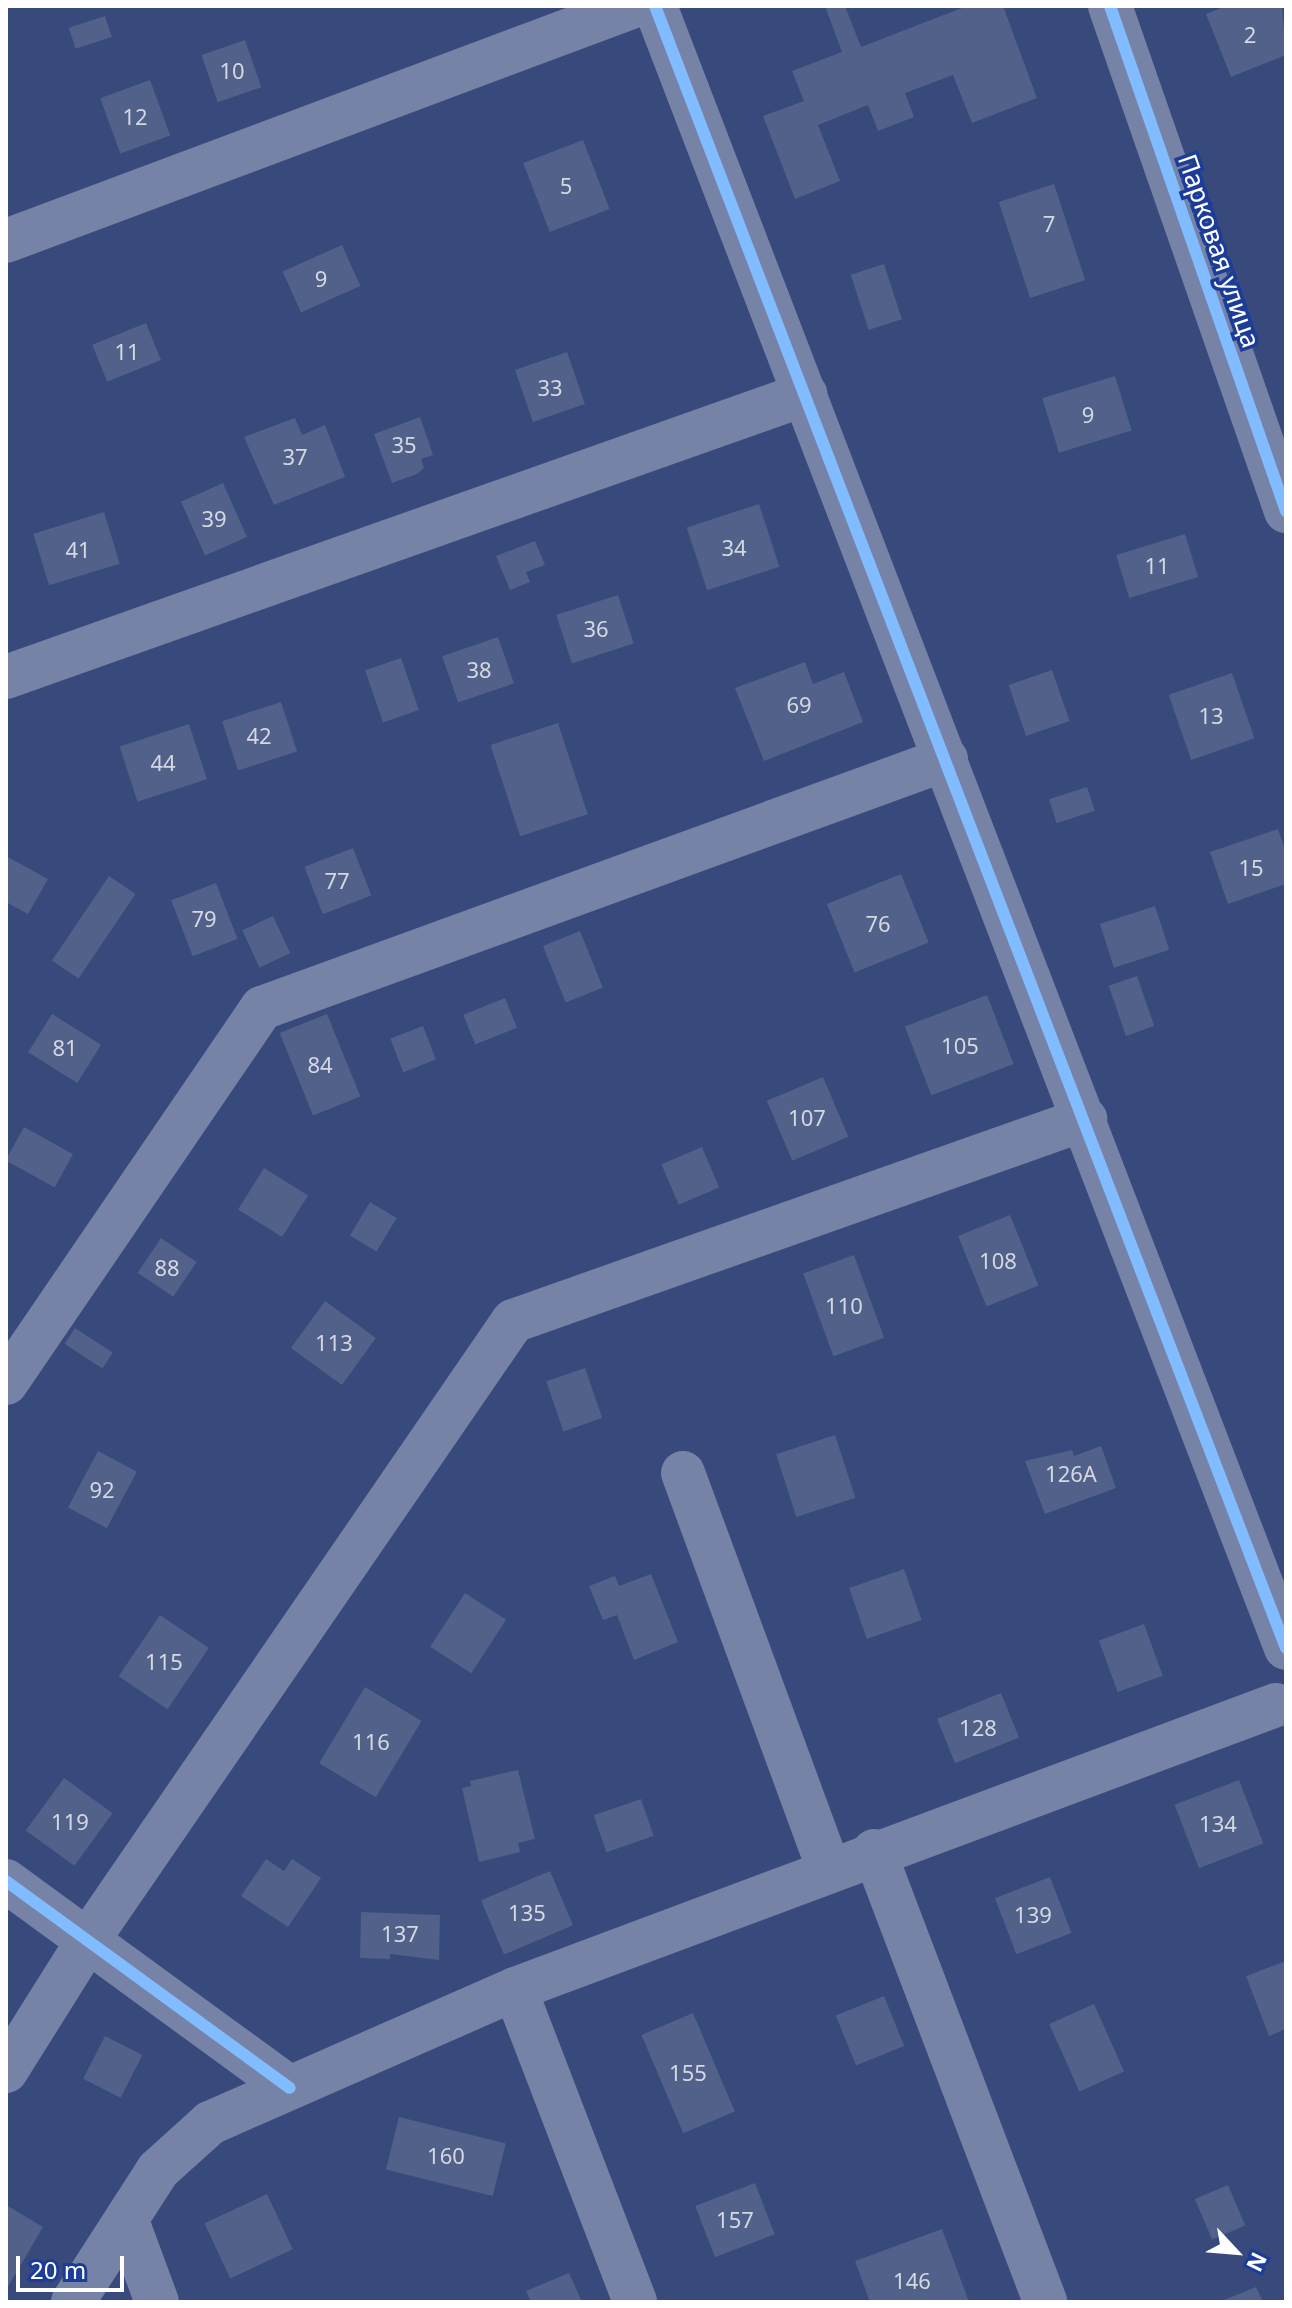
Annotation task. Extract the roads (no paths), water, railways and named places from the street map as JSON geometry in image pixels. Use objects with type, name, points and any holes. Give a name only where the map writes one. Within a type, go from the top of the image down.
[{"type":"street","points":[[6,241],[634,6]]},
{"type":"street","points":[[655,6],[1286,1648]]},
{"type":"street","name":"Парковая улица","points":[[1110,6],[1286,511]]},
{"type":"street","points":[[6,677],[805,394]]},
{"type":"street","points":[[6,1383],[262,1008],[946,759]]},
{"type":"street","points":[[6,2071],[90,1937],[513,1321],[1085,1119]]},
{"type":"street","points":[[683,1473],[828,1868]]},
{"type":"street","points":[[73,2302],[158,2170],[210,2123],[515,1989],[828,1868],[1276,1705]]},
{"type":"street","points":[[874,1851],[1045,2302]]},
{"type":"street","points":[[6,1881],[90,1937],[290,2088]]},
{"type":"street","points":[[515,1989],[635,2302]]},
{"type":"street","points":[[127,2221],[157,2302]]}]
